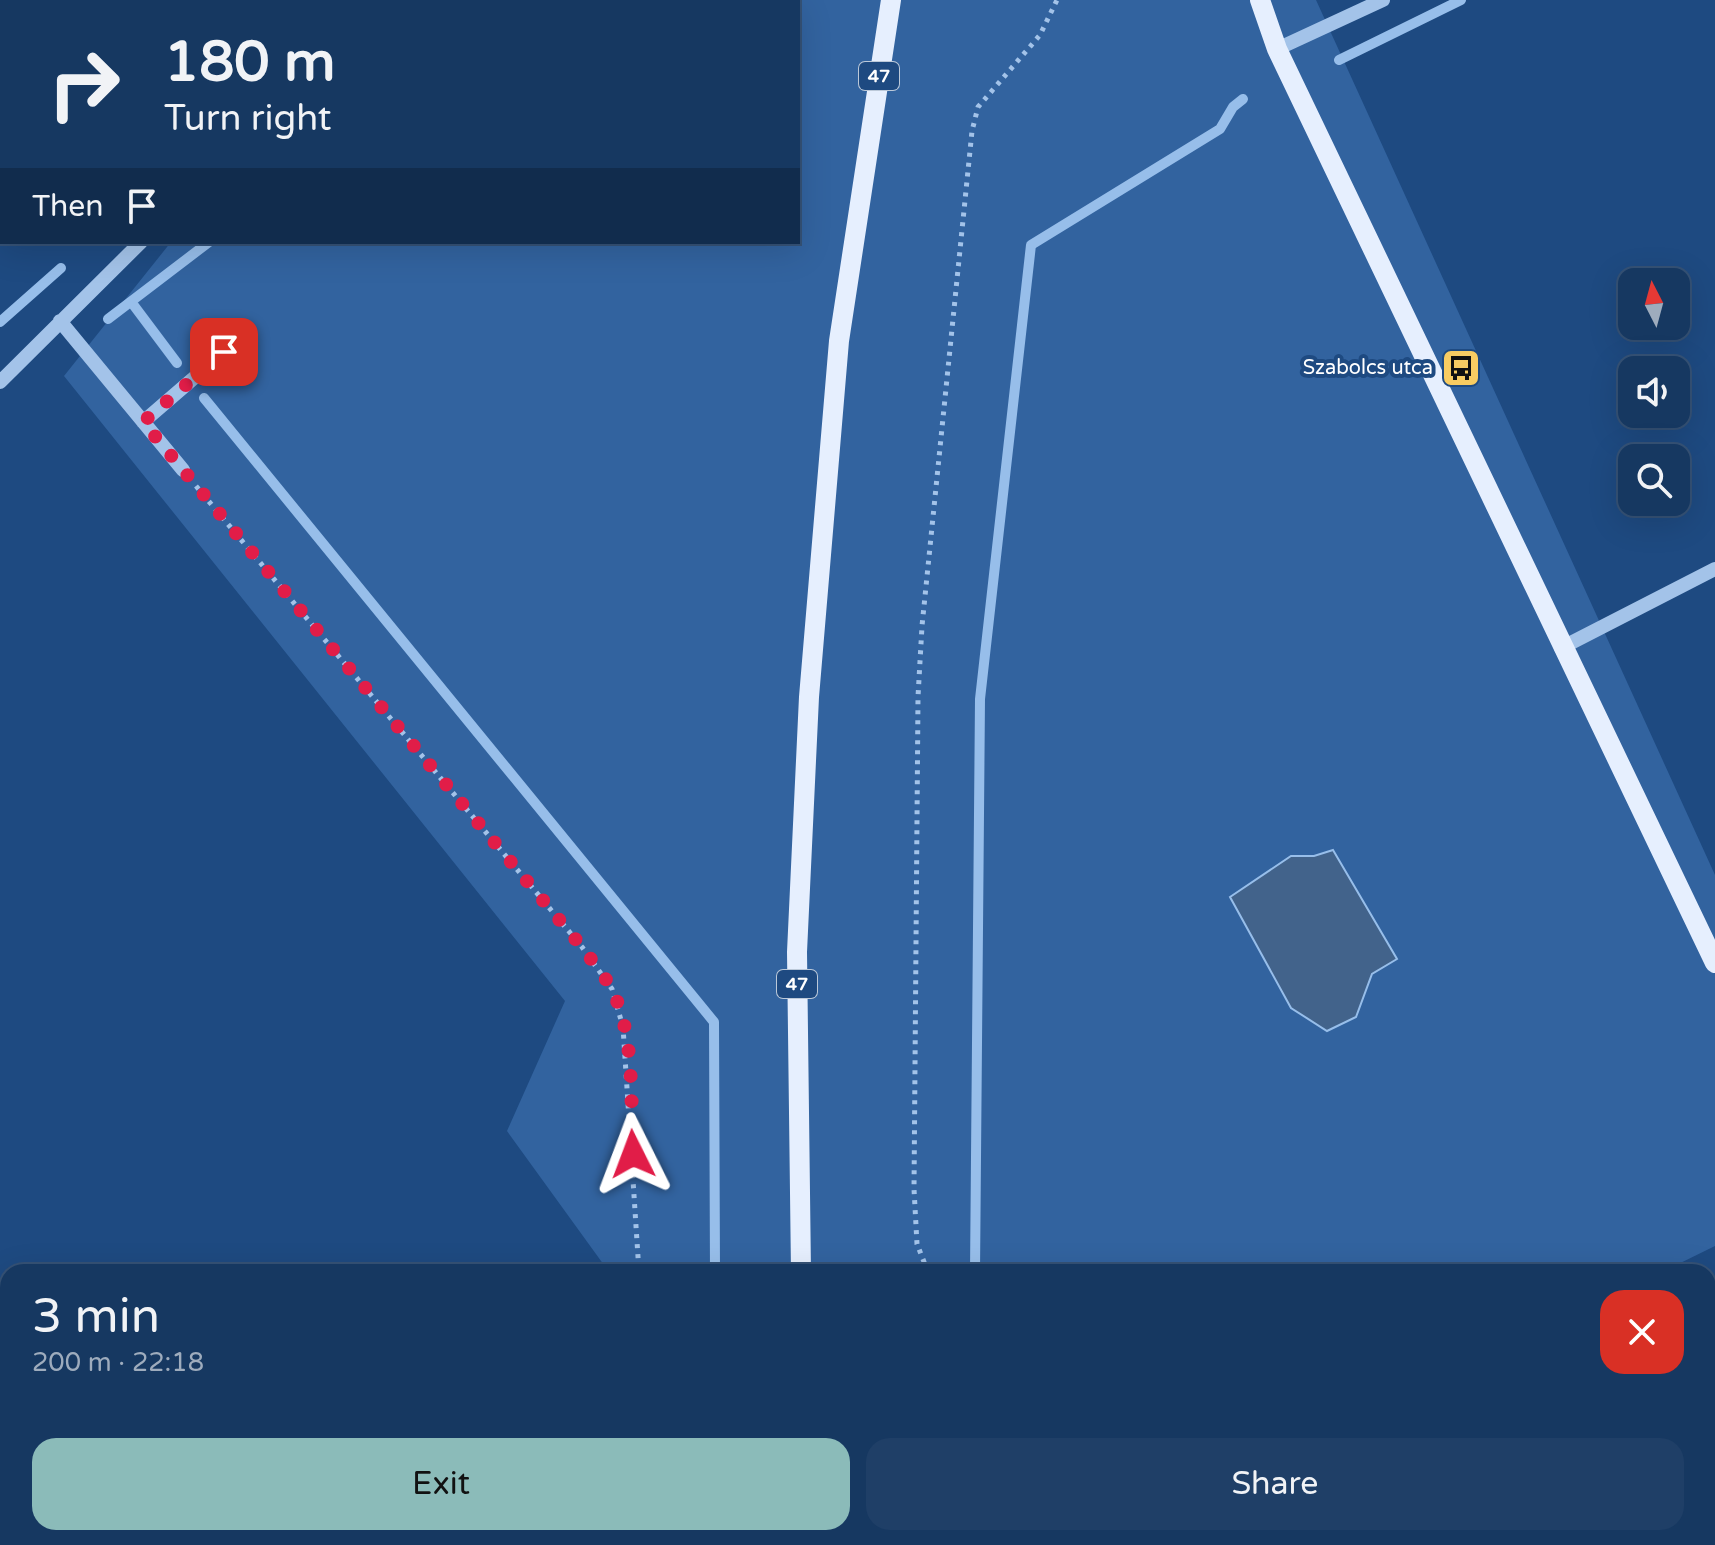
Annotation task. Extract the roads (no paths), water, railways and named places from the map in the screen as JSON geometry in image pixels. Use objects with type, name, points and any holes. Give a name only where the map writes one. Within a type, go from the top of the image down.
[{"type":"main road","name":"47","points":[[801,1264],[797,952],[810,682],[839,341],[891,0]]},
{"type":"main road","points":[[1260,0],[1277,49],[1561,648],[1715,963]]},
{"type":"street","points":[[1277,49],[1383,0]]},
{"type":"street","points":[[0,382],[139,244]]},
{"type":"street","points":[[60,321],[183,470]]},
{"type":"street","points":[[143,422],[224,352]]},
{"type":"street","points":[[1561,648],[1715,569]]},
{"type":"waterway","points":[[1339,60],[1461,0]]},
{"type":"waterway","points":[[975,1264],[980,699],[1031,245],[1220,129],[1233,107],[1243,99]]},
{"type":"waterway","points":[[108,319],[206,244]]},
{"type":"waterway","points":[[0,322],[61,268]]},
{"type":"waterway","points":[[132,303],[177,363]]},
{"type":"waterway","points":[[204,398],[714,1022],[715,1264]]},
{"type":"place","name":"Szabolcs utca","points":[[1461,368]]}]
